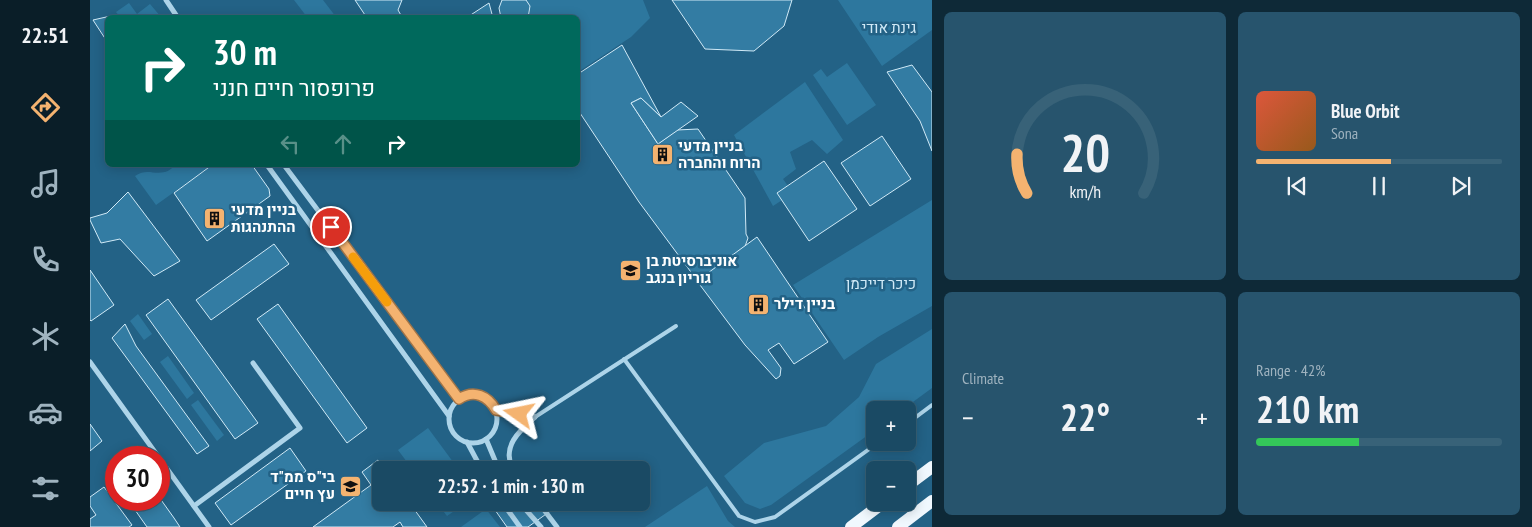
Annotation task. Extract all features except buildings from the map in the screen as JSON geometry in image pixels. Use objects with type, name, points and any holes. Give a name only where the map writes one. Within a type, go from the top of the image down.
[{"type":"main road","points":[[916,479],[932,467]]},
{"type":"main road","points":[[898,527],[932,501]]},
{"type":"main road","points":[[851,527],[872,511]]},
{"type":"street","points":[[166,0],[176,15]]},
{"type":"street","points":[[268,167],[449,416]]},
{"type":"street","points":[[285,167],[459,399]]},
{"type":"street","points":[[90,362],[150,446]]},
{"type":"street","points":[[194,506],[300,428],[253,363]]},
{"type":"street","points":[[470,394],[486,398],[492,403],[498,418],[492,434],[486,439],[477,443],[467,442],[461,440],[451,430],[449,416],[451,408],[459,399],[470,394]]},
{"type":"street","points":[[496,410],[535,417]]},
{"type":"street","points":[[509,461],[511,445],[518,432],[535,417]]},
{"type":"street","points":[[486,439],[495,461]]},
{"type":"street","points":[[467,442],[477,461]]},
{"type":"street","points":[[170,473],[209,527]]},
{"type":"street","points":[[508,511],[520,527]]},
{"type":"street","points":[[527,511],[541,527]]},
{"type":"street","points":[[545,511],[557,527]]},
{"type":"lane","points":[[535,417],[676,326]]},
{"type":"lane","points":[[624,359],[739,516],[755,522],[774,517],[866,451]]},
{"type":"lane","points":[[916,417],[932,405]]},
{"type":"green space","points":[[294,0],[323,0],[334,15],[305,15]]},
{"type":"green space","points":[[508,0],[643,0],[650,18],[631,37],[580,71],[580,15],[519,15]]},
{"type":"green space","name":"גינת אודי","points":[[838,0],[932,0],[932,30],[882,66]]},
{"type":"green space","points":[[129,3],[137,14],[150,4],[159,15],[118,15],[116,12]]},
{"type":"green space","points":[[847,63],[876,105],[847,125],[813,75],[821,69],[827,77]]},
{"type":"green space","points":[[805,82],[843,140],[827,154],[812,140],[790,152],[796,169],[783,179],[793,193],[773,206],[734,135]]},
{"type":"green space","points":[[173,167],[209,167],[156,205],[135,176],[143,172],[161,173]]},
{"type":"green space","name":"כיכר דייכמן","points":[[932,200],[932,306],[878,337],[844,360],[793,285]]},
{"type":"green space","points":[[138,314],[152,334],[144,340],[130,321]]},
{"type":"green space","points":[[932,329],[932,388],[914,401],[866,401],[866,436],[771,505],[760,509],[745,503],[724,476],[764,443],[826,426],[859,397],[876,364]]},
{"type":"green space","points":[[168,356],[194,393],[187,399],[160,362]]},
{"type":"green space","points":[[198,400],[224,435],[217,441],[191,405]]},
{"type":"green space","points":[[428,428],[452,461],[406,461],[398,450]]},
{"type":"green space","points":[[707,486],[728,521],[735,527],[645,527]]},
{"type":"green space","points":[[443,511],[454,511],[447,516]]},
{"type":"green space","points":[[483,511],[488,511],[500,527],[461,527]]},
{"type":"slow traffic","points":[[353,257],[387,302]]},
{"type":"place","name":"בניין מדעי הרוח והחברה","points":[[662,155]]},
{"type":"place","name":"בניין מדעי ההתנהגות","points":[[215,219]]},
{"type":"place","name":"אוניברסיטת בן גוריון בנגב","points":[[630,270]]},
{"type":"place","name":"בניין דילר","points":[[758,304]]},
{"type":"place","name":"בי\"ס ממ\"ד עץ חיים","points":[[351,486]]},
{"type":"route","points":[[331,227],[459,399],[470,394],[478,395],[492,403],[496,410],[519,414]]}]
